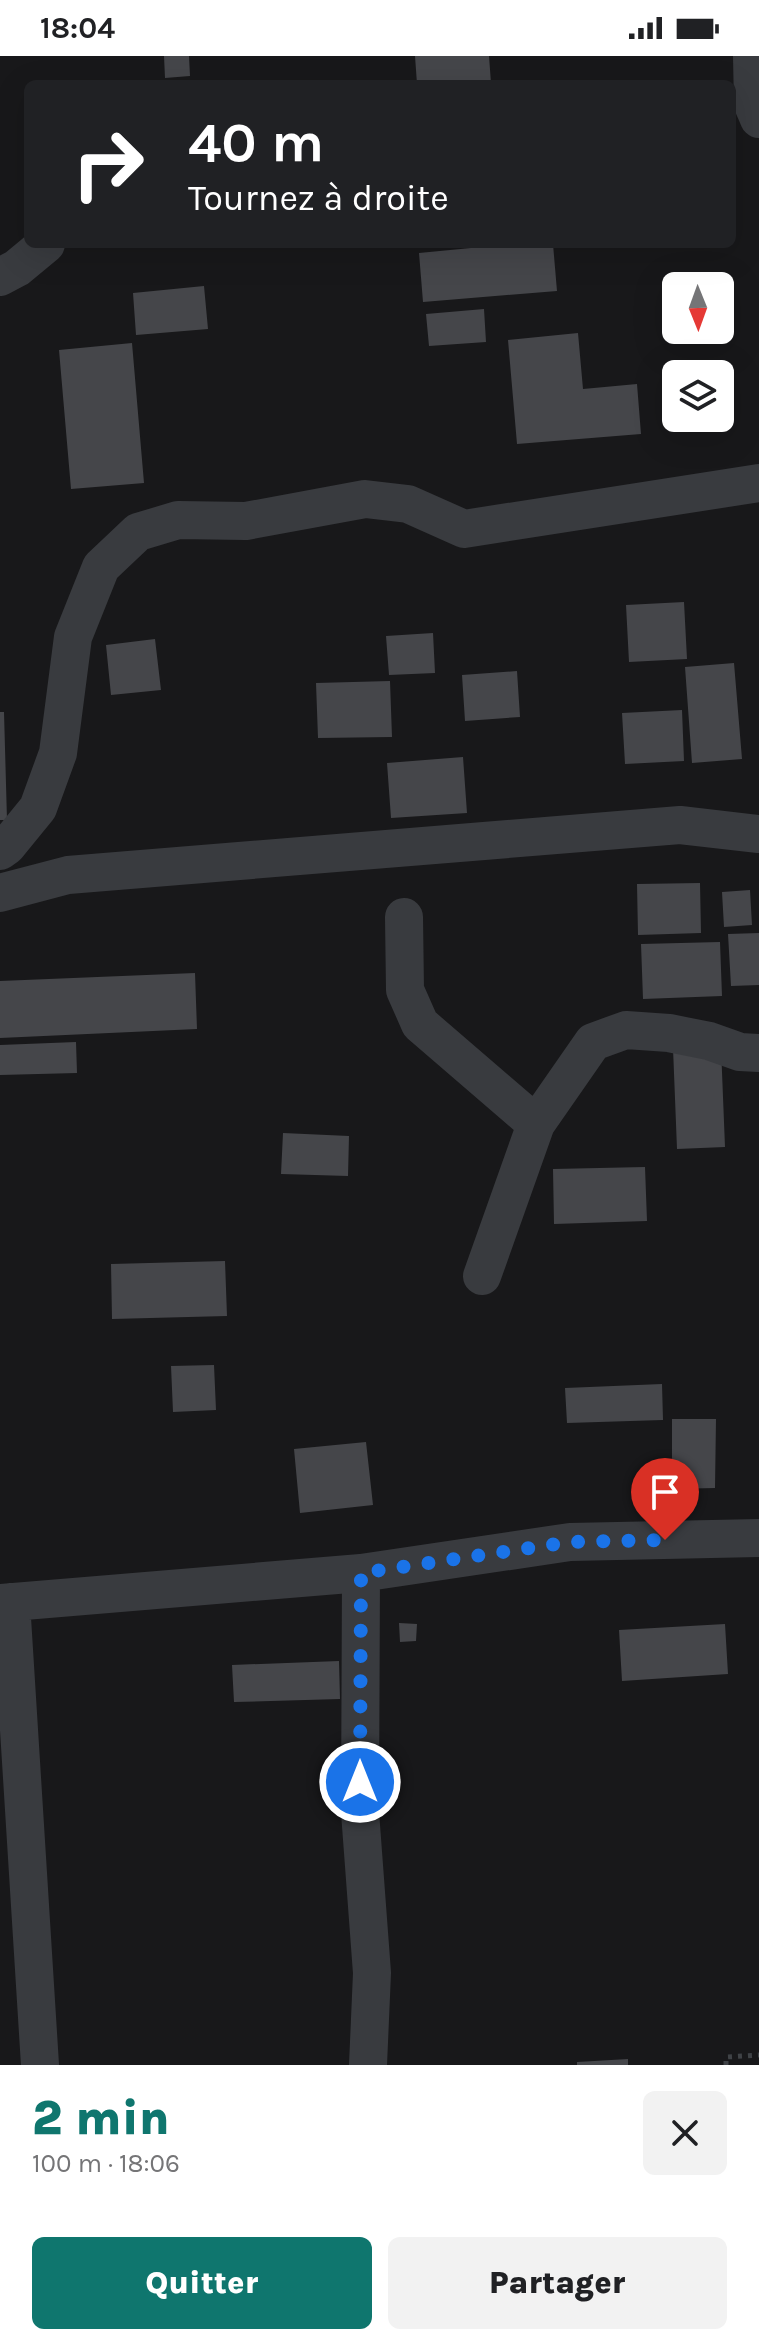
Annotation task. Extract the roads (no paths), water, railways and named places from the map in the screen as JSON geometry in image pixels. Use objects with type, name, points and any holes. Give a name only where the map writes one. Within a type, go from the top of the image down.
[{"type":"street","points":[[748,110],[752,56]]},
{"type":"street","points":[[0,277],[17,268],[41,248]]},
{"type":"street","points":[[0,851],[38,808],[58,753],[73,637],[101,567],[138,532],[178,520],[246,521],[365,499],[408,504],[464,529],[759,483]]},
{"type":"street","points":[[0,893],[68,875],[664,826],[759,834]]},
{"type":"street","points":[[404,917],[405,990],[420,1024],[536,1124]]},
{"type":"street","points":[[482,1276],[536,1124],[593,1042],[626,1030],[669,1033],[709,1041],[740,1052],[759,1053]]},
{"type":"street","points":[[40,2065],[5,1602],[361,1573],[570,1542],[759,1538]]},
{"type":"street","points":[[361,1573],[360,1812],[372,1973],[368,2065]]}]
